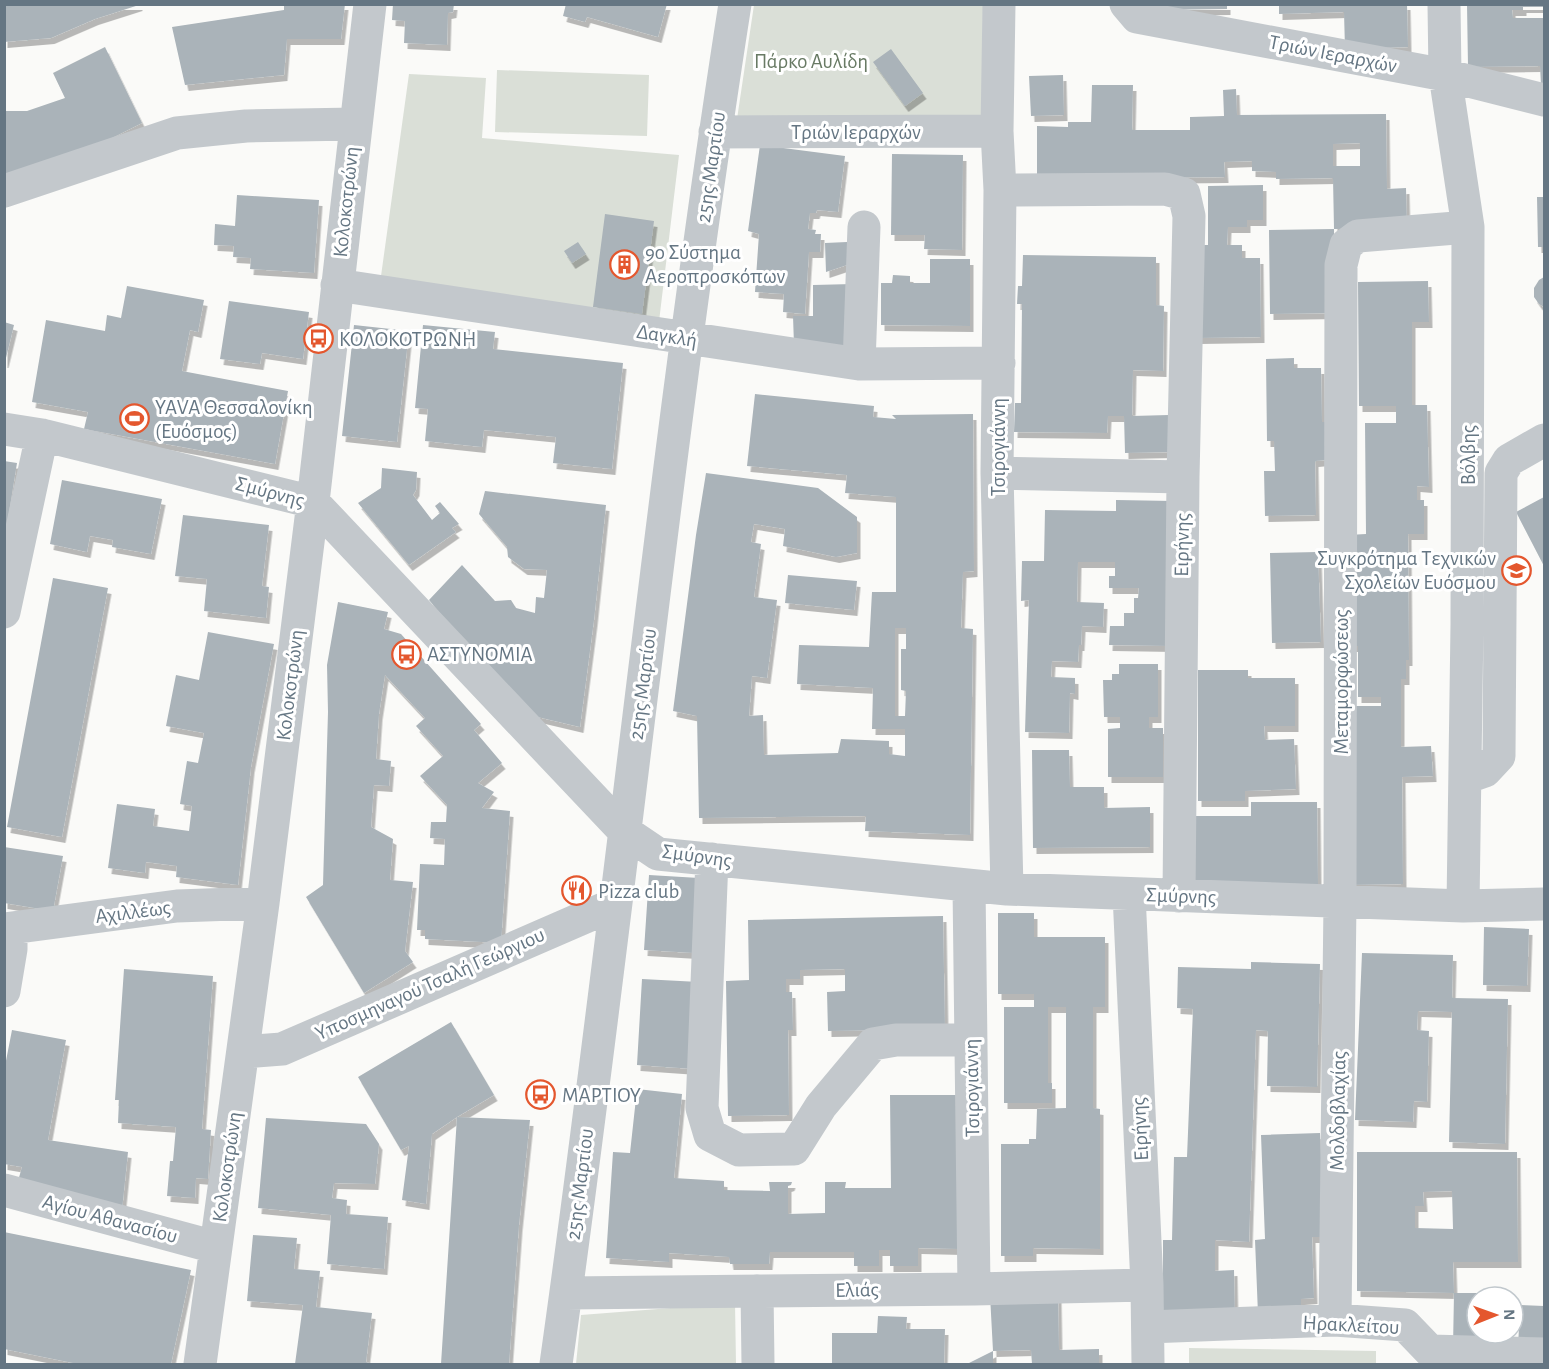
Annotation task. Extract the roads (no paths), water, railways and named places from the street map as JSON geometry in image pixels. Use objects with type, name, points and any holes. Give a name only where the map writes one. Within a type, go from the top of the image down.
[{"type":"street","name":"Κολοκοτρώνη","points":[[200,1365],[263,903],[313,502],[370,4]]},
{"type":"street","name":"25ης Μαρτίου","points":[[556,1365],[687,339],[735,4]]},
{"type":"street","name":"Τσιρογιάννη","points":[[999,4],[997,473],[1007,889]]},
{"type":"street","name":"Τριών Ιεραρχών","points":[[1126,4],[1137,17],[1445,75],[1545,100]]},
{"type":"street","name":"Βόλβης","points":[[1444,4],[1445,75],[1468,227],[1463,906]]},
{"type":"street","points":[[5,191],[177,133],[246,126],[355,124]]},
{"type":"street","name":"Τριών Ιεραρχών","points":[[715,132],[997,131]]},
{"type":"street","name":"Ειρήνης","points":[[1000,190],[1165,189],[1184,194],[1189,216],[1183,477],[1179,896]]},
{"type":"street","points":[[859,364],[864,227]]},
{"type":"street","name":"Μεταμορφώσεως","points":[[1340,902],[1341,265],[1347,245],[1358,236],[1468,227]]},
{"type":"street","name":"Δαγκλή","points":[[337,285],[859,364],[999,363]]},
{"type":"street","name":"Σμύρνης","points":[[4,429],[42,435],[313,502],[624,831],[658,854],[1007,889],[1463,906],[1545,904]]},
{"type":"street","points":[[4,612],[42,435]]},
{"type":"street","points":[[1465,778],[1485,771],[1498,756],[1501,473],[1509,460],[1545,440]]},
{"type":"street","points":[[997,473],[1183,477]]},
{"type":"street","points":[[712,860],[702,1108],[710,1135],[739,1150],[794,1149],[821,1106],[873,1044],[896,1040],[971,1040]]},
{"type":"street","name":"Τσιρογιάννη","points":[[969,886],[974,1289]]},
{"type":"street","name":"Ειρήνης","points":[[1129,894],[1148,1285],[1148,1365]]},
{"type":"street","name":"Μολδοβλαχίας","points":[[1335,1320],[1340,902]]},
{"type":"street","name":"Αχιλλέως","points":[[8,929],[177,906],[263,903]]},
{"type":"street","name":"Υποσμηναγού Τσαλή Γεώργιου","points":[[243,1052],[282,1049],[615,904]]},
{"type":"street","points":[[4,991],[11,949],[8,929]]},
{"type":"street","name":"Αγίου Αθανασίου","points":[[4,1190],[215,1247]]},
{"type":"street","name":"Ελιάς","points":[[566,1293],[1148,1285]]},
{"type":"street","points":[[757,1291],[758,1365]]},
{"type":"street","name":"Ηρακλείτου","points":[[1148,1327],[1335,1320],[1405,1325],[1430,1358],[1545,1354]]},
{"type":"place","name":"9ο Σύστημα Αεροπροσκόπων","points":[[624,264]]},
{"type":"place","name":"ΚΟΛΟΚΟΤΡΩΝΗ","points":[[318,339]]},
{"type":"place","name":"YAVA Θεσσαλονίκη (Ευόσμος)","points":[[134,419]]},
{"type":"place","name":"Συγκρότημα Τεχνικών Σχολείων Ευόσμου","points":[[1517,570]]},
{"type":"place","name":"ΑΣΤΥΝΟΜΙΑ","points":[[406,654]]},
{"type":"place","name":"Pizza club","points":[[577,891]]},
{"type":"place","name":"ΜΑΡΤΙΟΥ","points":[[541,1095]]},
{"type":"park label","name":"Πάρκο Αυλίδη","points":[[811,61]]}]
